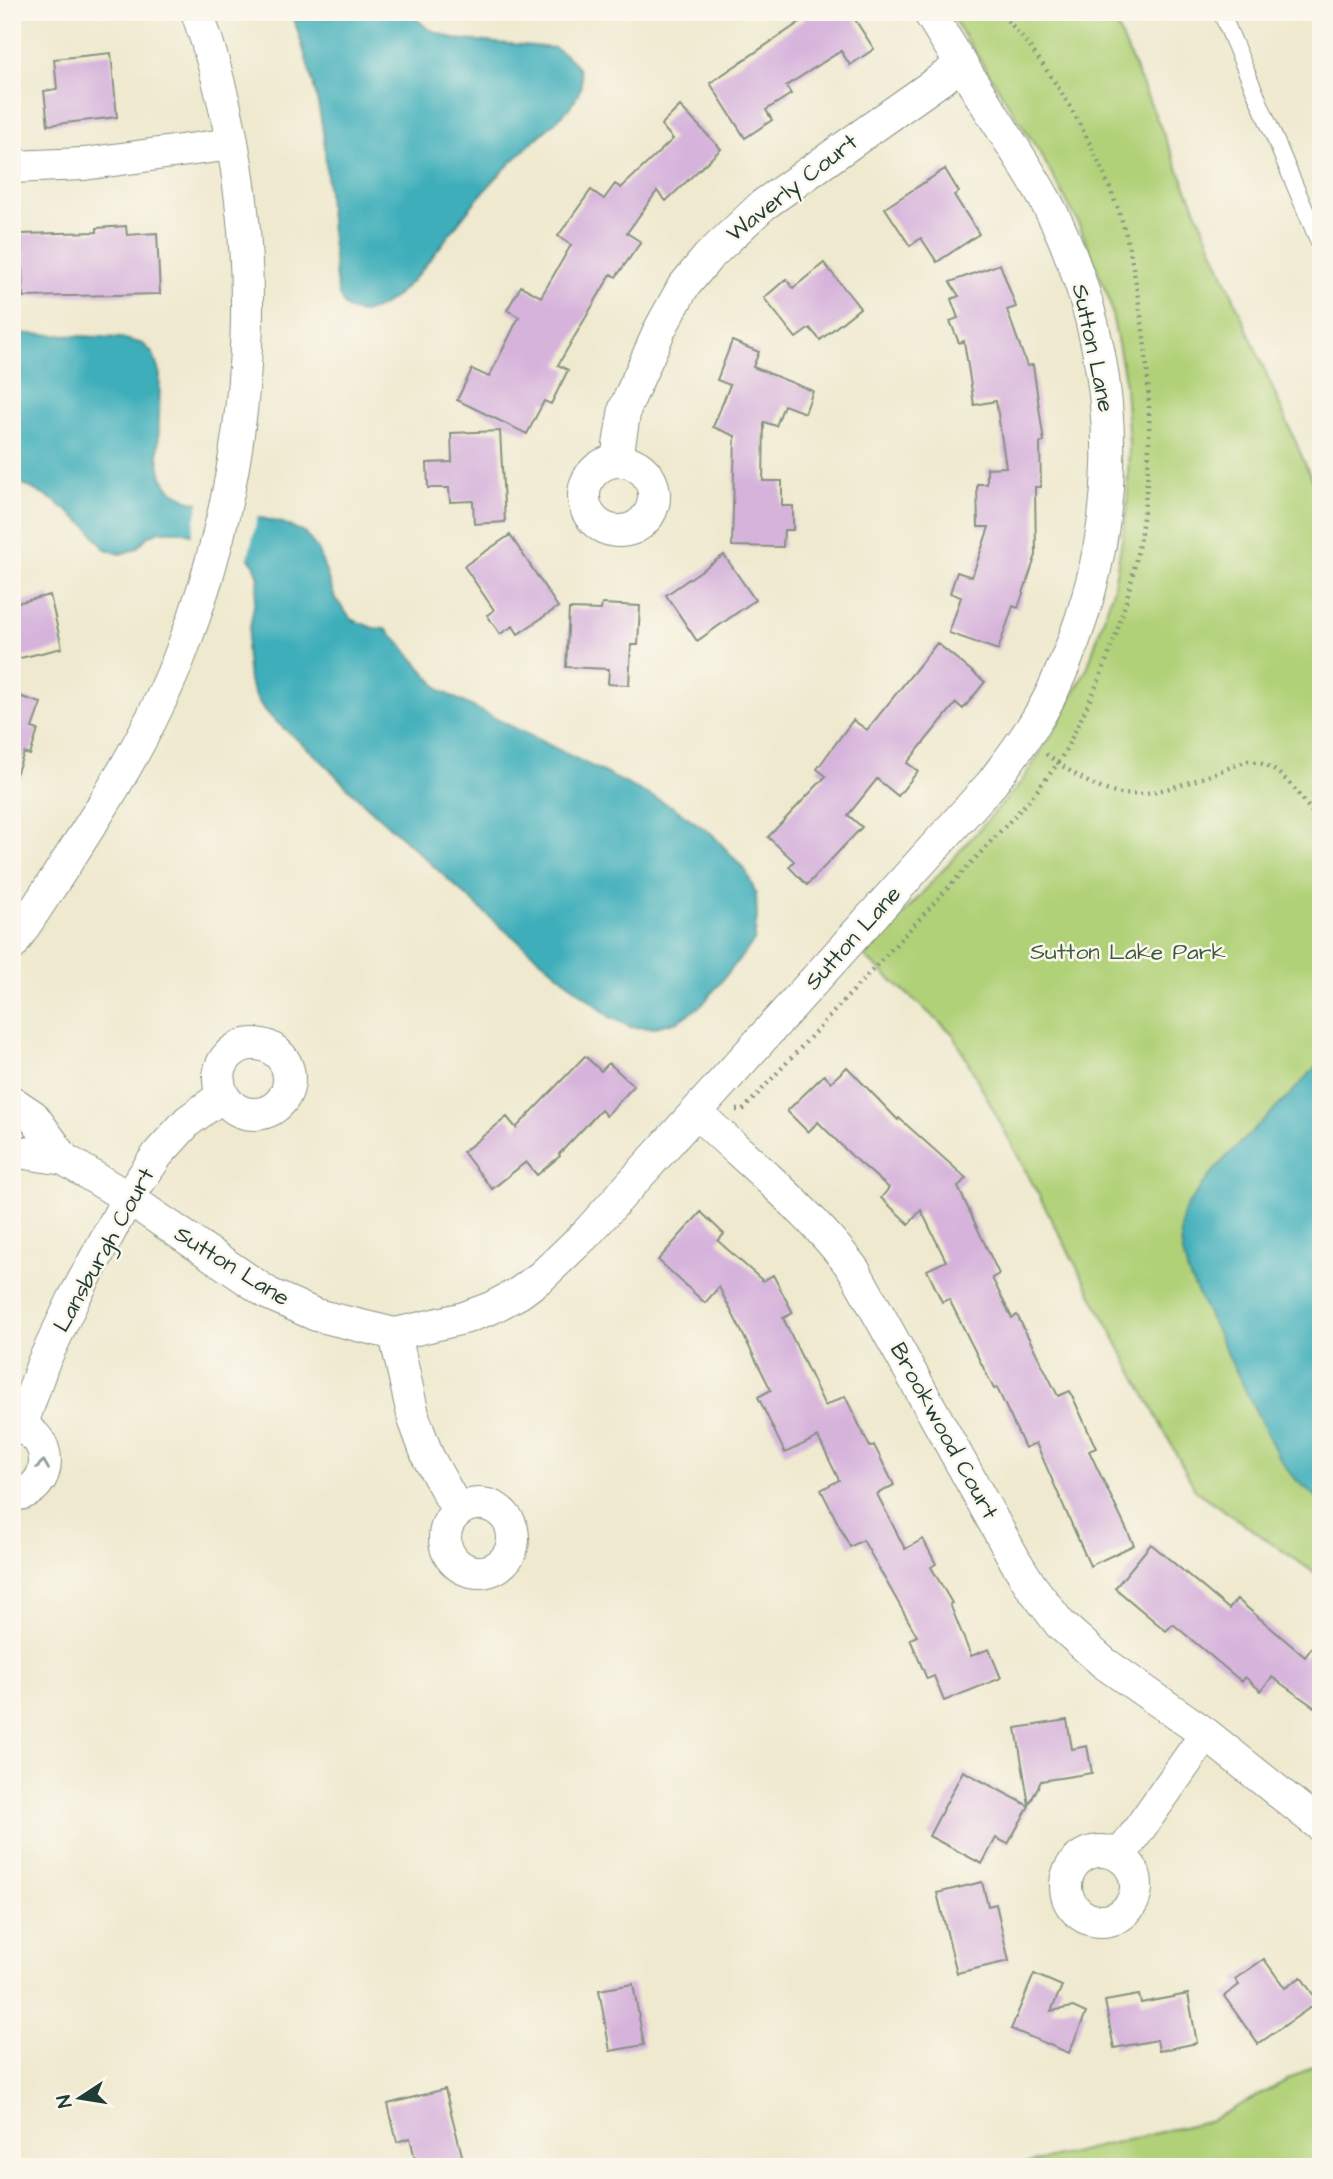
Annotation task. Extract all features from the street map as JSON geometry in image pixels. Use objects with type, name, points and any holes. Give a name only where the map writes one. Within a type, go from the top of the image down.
[{"type":"street","points":[[12,945],[104,802],[141,737],[178,659],[215,555],[227,502],[241,417],[248,308],[244,226],[223,99],[197,12]]},
{"type":"street","name":"Sutton Lane","points":[[12,1151],[64,1159],[128,1198],[269,1294],[316,1315],[396,1334],[464,1318],[491,1308],[519,1293],[542,1276],[587,1233],[992,783],[1025,739],[1057,681],[1076,636],[1094,575],[1105,520],[1110,456],[1106,393],[1082,286],[1061,232],[1032,177],[929,12]]},
{"type":"street","name":"Waverly Court","points":[[620,461],[619,444],[625,408],[666,317],[683,287],[708,257],[763,205],[961,65]]},
{"type":"street","points":[[12,167],[84,164],[232,144]]},
{"type":"street","name":"Lansburgh Court","points":[[12,1495],[30,1490],[40,1481],[45,1469],[46,1456],[40,1442],[32,1433],[17,1427],[74,1298],[128,1198],[159,1154],[188,1121],[222,1096]]},
{"type":"street","points":[[12,1102],[33,1116],[64,1159]]},
{"type":"street","name":"Brookwood Court","points":[[696,1112],[797,1205],[835,1244],[853,1270],[1016,1562],[1060,1624],[1104,1663],[1206,1734],[1321,1826]]},
{"type":"street","points":[[396,1334],[414,1419],[428,1457],[458,1511]]},
{"type":"street","points":[[1120,1856],[1206,1734]]},
{"type":"lane","points":[[1221,12],[1321,247]]},
{"type":"path","points":[[696,1112],[743,1110],[1032,797],[1058,762],[1095,690],[1118,632],[1134,576],[1149,459],[1149,393],[1135,275],[1122,223],[1102,167],[1042,63],[1000,12]]},
{"type":"path","points":[[1025,739],[1099,787],[1115,793],[1133,794],[1164,789],[1248,761],[1257,761],[1277,772],[1314,816]]},
{"type":"green space","name":"Sutton Lake Park","points":[[949,12],[1111,12],[1321,501],[1321,1577],[1196,1491],[953,1034],[865,957],[1020,784],[1056,728],[1088,666],[1113,590],[1127,512],[1129,444],[1124,374],[1109,299],[1077,220],[1040,153]]},
{"type":"green space","points":[[1321,2062],[1321,2167],[1011,2167],[1212,2120]]},
{"type":"water","points":[[292,12],[409,12],[428,29],[454,39],[555,48],[575,64],[581,75],[580,89],[571,106],[506,167],[412,281],[385,304],[368,312],[350,310],[338,291],[322,125],[313,82]]},
{"type":"water","points":[[12,333],[121,338],[143,344],[153,354],[160,375],[158,458],[162,477],[169,488],[187,500],[282,523],[304,532],[318,550],[335,598],[351,619],[373,628],[385,629],[441,691],[673,807],[712,834],[746,871],[756,894],[757,917],[754,941],[702,1005],[678,1021],[652,1028],[630,1027],[610,1017],[494,921],[354,794],[320,759],[273,719],[259,703],[249,682],[246,649],[259,578],[254,564],[237,547],[180,531],[159,531],[147,537],[136,549],[120,554],[105,549],[87,526],[53,500],[12,478]]},
{"type":"water","points":[[1321,1060],[1321,1501],[1292,1476],[1277,1454],[1189,1276],[1181,1237],[1185,1209],[1202,1186],[1230,1153]]},
{"type":"pier","points":[[200,499],[258,514],[247,562],[235,550],[191,538]]},
{"type":"building","points":[[815,12],[850,12],[874,49],[850,65],[841,51],[786,86],[791,94],[766,110],[772,120],[745,138],[710,83]]},
{"type":"building","points":[[111,53],[117,117],[48,125],[44,91],[57,89],[54,59]]},
{"type":"building","points":[[680,106],[721,149],[666,201],[657,191],[627,233],[641,242],[616,277],[611,274],[558,365],[568,370],[551,404],[544,401],[527,434],[457,400],[472,369],[489,377],[519,317],[507,310],[521,286],[541,297],[571,245],[558,236],[591,190],[604,199],[615,184],[621,188],[673,139],[661,125]]},
{"type":"building","points":[[945,169],[959,192],[954,195],[979,234],[937,262],[921,238],[910,246],[885,208]]},
{"type":"building","points":[[126,226],[127,235],[157,233],[160,294],[23,297],[21,234],[97,232],[97,228]]},
{"type":"building","points":[[824,263],[860,308],[820,340],[810,328],[796,338],[764,298],[786,279],[793,288]]},
{"type":"building","points":[[1000,264],[1016,307],[1007,310],[1027,366],[1033,365],[1044,442],[1040,443],[1041,487],[1035,487],[1036,555],[1018,608],[1013,606],[998,650],[949,633],[961,597],[950,593],[957,572],[972,577],[989,527],[978,527],[977,484],[987,484],[987,468],[1006,467],[996,401],[974,405],[964,341],[959,343],[950,321],[958,318],[951,299],[959,296],[950,282]]},
{"type":"building","points":[[732,341],[759,352],[753,367],[813,391],[805,413],[784,405],[776,426],[764,422],[763,481],[782,481],[782,506],[793,506],[793,530],[784,530],[783,547],[732,546],[735,436],[713,427],[730,385],[717,380]]},
{"type":"building","points":[[500,431],[505,522],[474,524],[473,501],[450,502],[449,488],[428,488],[427,463],[452,462],[451,433]]},
{"type":"building","points":[[510,535],[558,607],[518,634],[513,626],[500,634],[487,615],[494,610],[464,566]]},
{"type":"building","points":[[724,555],[755,600],[697,641],[666,595]]},
{"type":"building","points":[[50,595],[62,648],[12,660],[12,604]]},
{"type":"building","points":[[602,604],[640,606],[638,645],[631,645],[629,685],[608,684],[609,669],[566,667],[569,609],[601,610]]},
{"type":"building","points":[[937,643],[985,682],[963,709],[956,703],[907,763],[918,771],[898,796],[877,779],[848,815],[862,827],[807,885],[789,867],[794,861],[768,837],[826,776],[817,769],[853,720],[867,730]]},
{"type":"building","points":[[12,694],[41,703],[32,728],[38,730],[30,755],[24,753],[15,777],[12,776]]},
{"type":"building","points":[[585,1056],[601,1071],[609,1063],[634,1086],[606,1116],[601,1110],[560,1156],[537,1175],[526,1162],[492,1189],[463,1152],[507,1117],[516,1128]]},
{"type":"building","points":[[847,1067],[898,1120],[899,1118],[966,1178],[958,1187],[999,1274],[992,1278],[1012,1318],[1017,1315],[1058,1396],[1070,1391],[1096,1448],[1089,1451],[1134,1545],[1090,1566],[1036,1443],[1025,1448],[997,1388],[994,1389],[949,1299],[942,1302],[927,1270],[946,1261],[921,1210],[909,1224],[881,1198],[889,1188],[818,1122],[808,1132],[787,1111],[824,1075],[831,1082]]},
{"type":"building","points":[[701,1212],[724,1234],[718,1241],[763,1281],[773,1275],[793,1313],[783,1318],[825,1406],[845,1396],[870,1447],[874,1445],[894,1485],[877,1494],[905,1549],[923,1539],[936,1564],[931,1567],[952,1603],[950,1604],[971,1656],[989,1649],[1001,1678],[944,1701],[934,1676],[927,1679],[910,1639],[917,1636],[863,1540],[850,1547],[821,1490],[839,1480],[818,1437],[785,1453],[758,1397],[771,1390],[719,1287],[705,1303],[658,1260]]},
{"type":"building","points":[[1151,1544],[1229,1609],[1237,1599],[1305,1657],[1321,1635],[1321,1712],[1272,1677],[1261,1691],[1245,1677],[1242,1682],[1173,1624],[1166,1631],[1115,1588]]},
{"type":"building","points":[[1067,1720],[1072,1749],[1087,1746],[1092,1773],[1041,1781],[1029,1805],[1016,1728]]},
{"type":"building","points":[[963,1771],[1029,1806],[1008,1844],[996,1838],[982,1864],[929,1836]]},
{"type":"building","points":[[982,1882],[988,1906],[996,1904],[1009,1961],[957,1973],[937,1893]]},
{"type":"building","points":[[1264,1959],[1285,1988],[1301,1977],[1318,2002],[1258,2044],[1224,1996],[1239,1985],[1235,1979]]},
{"type":"building","points":[[1034,1974],[1062,1986],[1051,2011],[1073,2007],[1086,2013],[1069,2053],[1011,2029]]},
{"type":"building","points":[[633,1984],[644,2045],[610,2051],[599,1990]]},
{"type":"building","points":[[1188,1994],[1197,2043],[1159,2051],[1157,2040],[1114,2048],[1105,2001],[1139,1995],[1141,2003]]},
{"type":"building","points":[[445,2089],[465,2167],[417,2167],[410,2138],[397,2142],[388,2104]]}]
